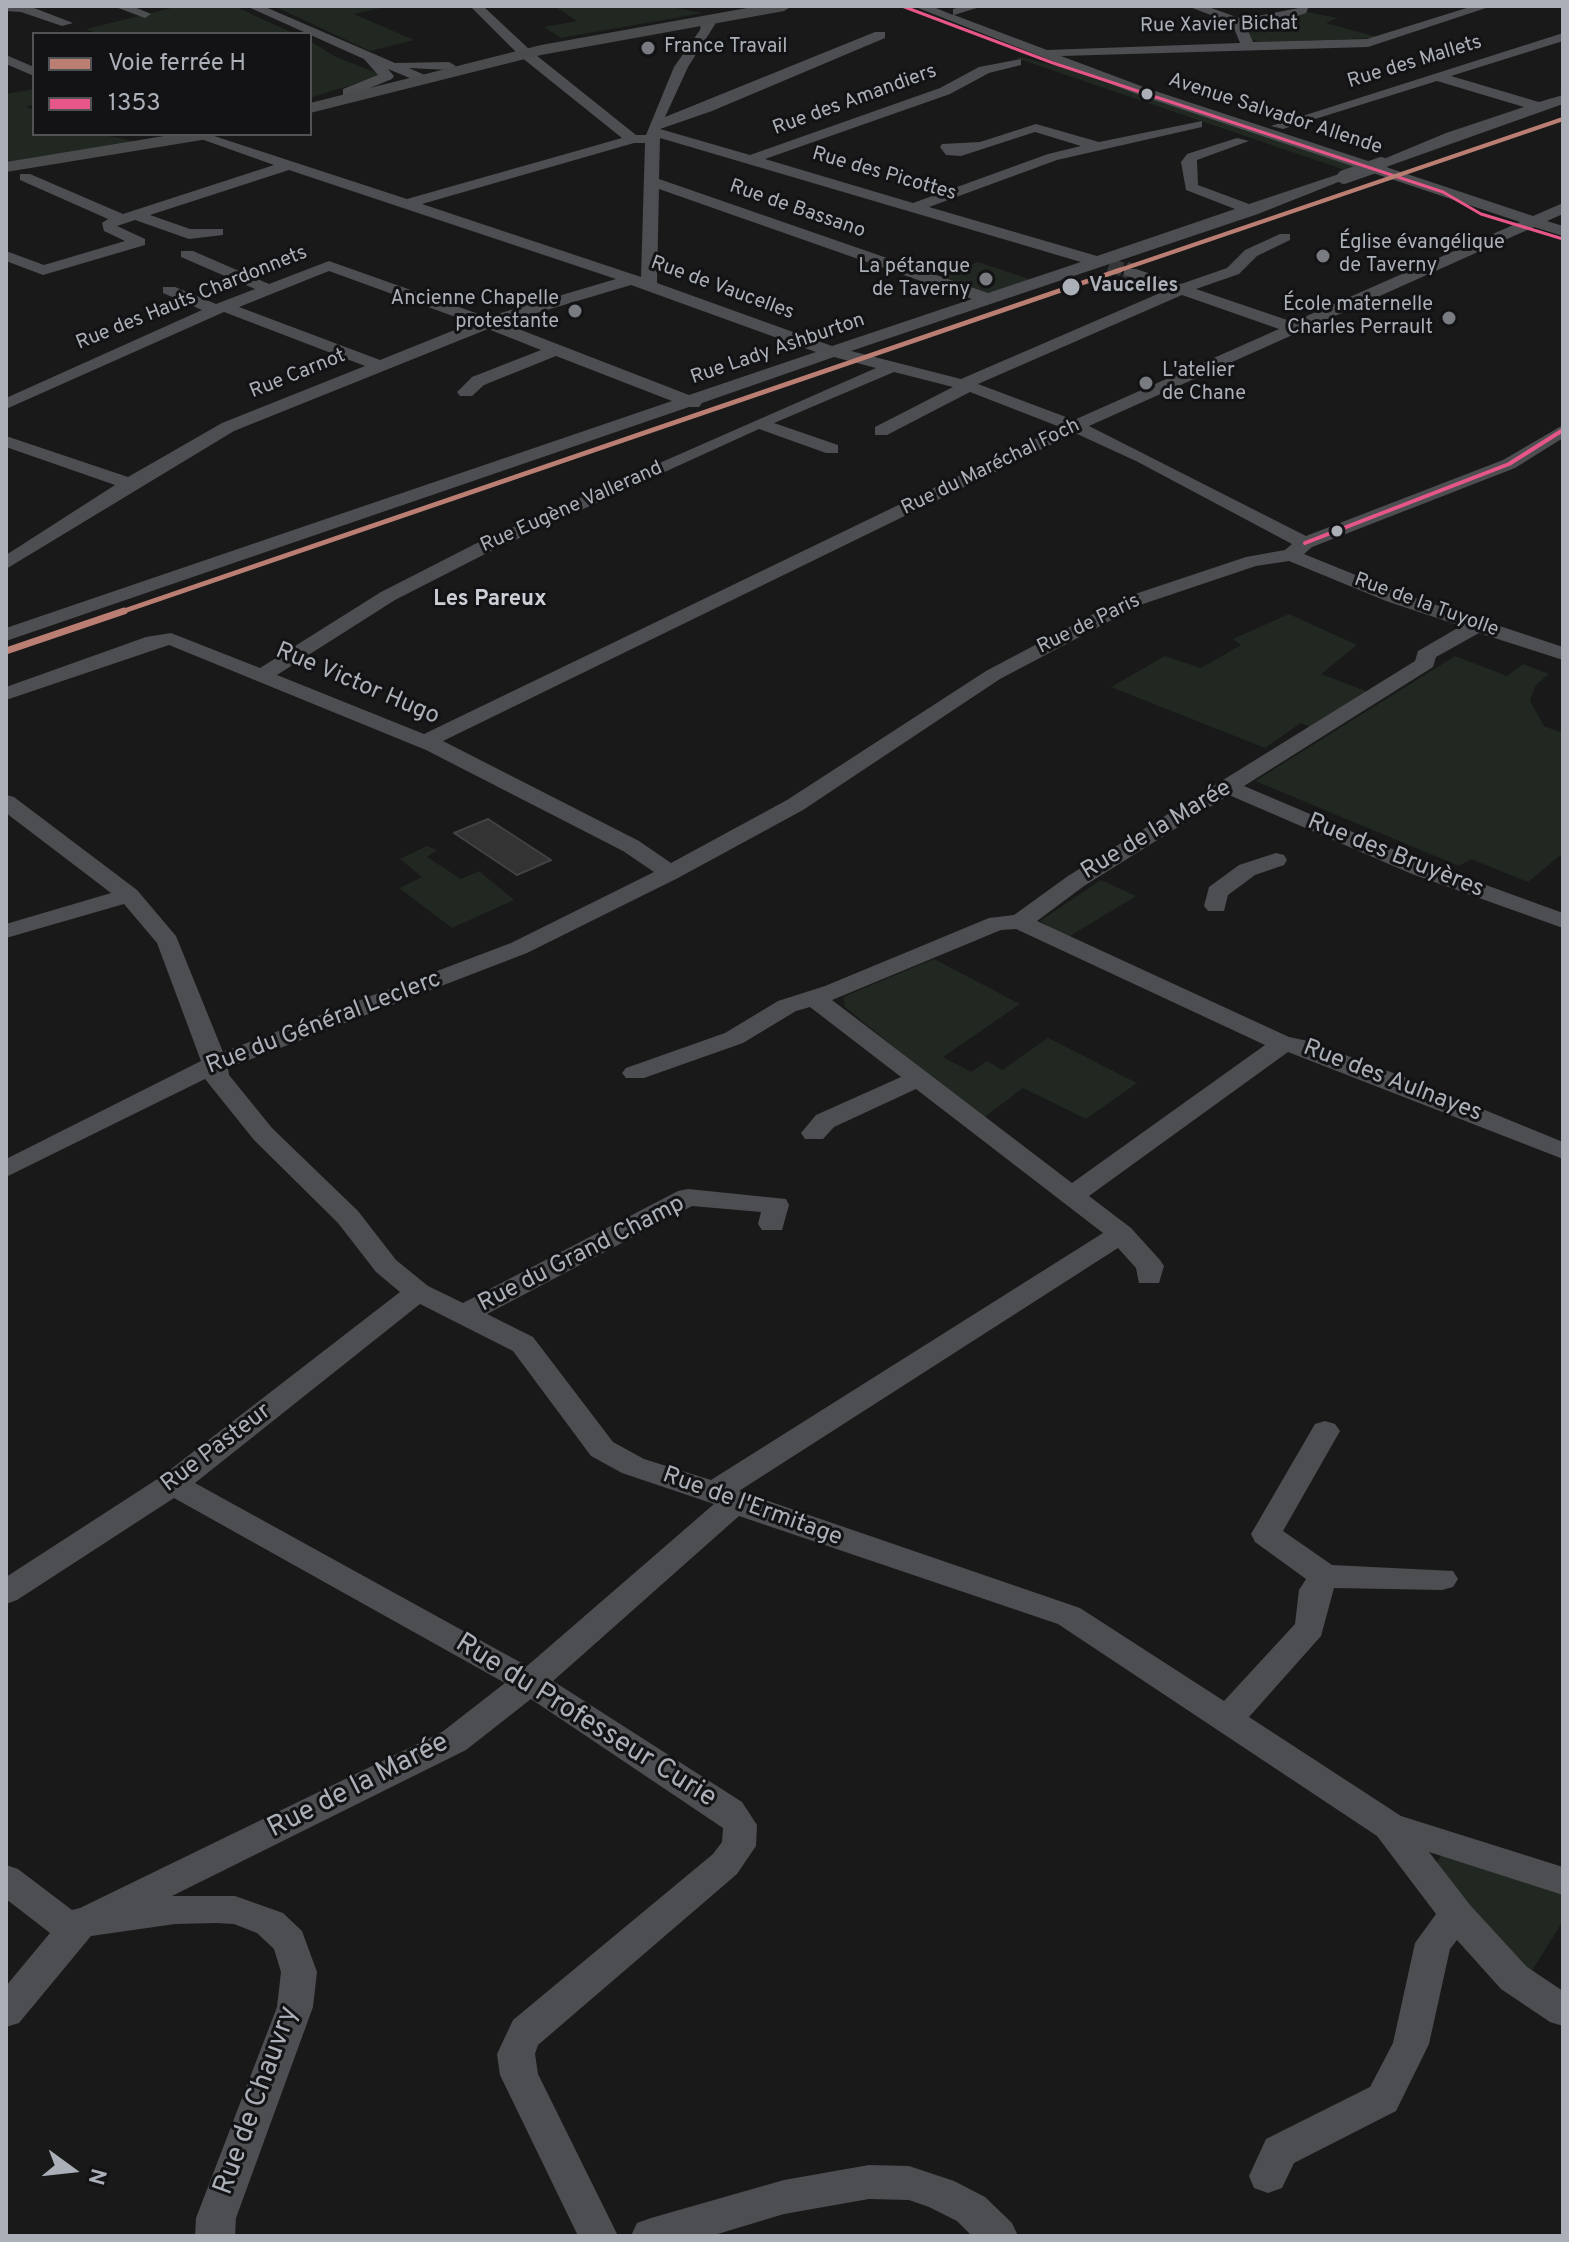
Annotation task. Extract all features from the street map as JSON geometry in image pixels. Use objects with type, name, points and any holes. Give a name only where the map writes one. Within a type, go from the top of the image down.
[{"type":"main road","points":[[312,104],[449,66],[755,6]]},
{"type":"main road","points":[[312,104],[524,51],[680,24],[721,12],[784,6]]},
{"type":"main road","points":[[6,167],[97,154],[187,136]]},
{"type":"street","points":[[6,7],[59,6]]},
{"type":"street","points":[[119,6],[145,14]]},
{"type":"street","points":[[252,6],[417,77]]},
{"type":"street","points":[[476,6],[524,51],[633,139]]},
{"type":"street","name":"Avenue Salvador Allende","points":[[902,6],[1140,91],[1443,192],[1468,208],[1533,221],[1563,231]]},
{"type":"street","name":"Avenue Salvador Allende","points":[[919,6],[1140,91]]},
{"type":"street","points":[[958,12],[977,6]]},
{"type":"street","points":[[1193,6],[1232,17],[1239,23],[1248,46]]},
{"type":"street","points":[[1239,23],[1271,20],[1301,10],[1303,6]]},
{"type":"street","name":"Rue Xavier Bichat","points":[[1037,52],[1377,42],[1486,6]]},
{"type":"street","points":[[6,21],[27,9],[67,23]]},
{"type":"street","points":[[649,285],[649,187],[654,131],[681,67],[707,30],[707,22],[721,12]]},
{"type":"street","points":[[680,24],[698,26],[702,35]]},
{"type":"street","points":[[407,204],[633,139],[880,35]]},
{"type":"street","name":"Rue des Mallets","points":[[1193,96],[1281,125],[1563,37]]},
{"type":"street","points":[[1008,45],[1055,59]]},
{"type":"street","name":"Rue Xavier Bichat","points":[[1055,59],[1092,50]]},
{"type":"street","points":[[366,55],[412,67],[449,66]]},
{"type":"street","points":[[348,92],[387,76],[366,55]]},
{"type":"street","points":[[6,59],[32,71]]},
{"type":"street","name":"Rue des Amandiers","points":[[752,159],[945,91],[984,70],[1016,62]]},
{"type":"street","points":[[1438,77],[1539,107]]},
{"type":"street","name":"Rue Lady Ashburton","points":[[6,635],[1105,264],[1563,99]]},
{"type":"street","points":[[915,207],[1006,172],[1096,146],[1197,124]]},
{"type":"street","points":[[982,146],[1036,128],[1096,146]]},
{"type":"street","name":"Rue des Picottes","points":[[654,131],[1105,264]]},
{"type":"street","name":"Rue de Vaucelles","points":[[203,136],[839,352],[966,385],[1076,427],[1142,457],[1298,549]]},
{"type":"street","points":[[1242,141],[1192,157],[1188,162],[1191,187],[1253,211]]},
{"type":"street","points":[[6,256],[43,270],[139,242],[109,228],[110,223],[287,166]]},
{"type":"street","points":[[25,177],[129,217],[189,234],[218,232]]},
{"type":"street","name":"Rue de Bassano","points":[[649,187],[681,191],[991,300]]},
{"type":"street","points":[[1462,190],[1533,221]]},
{"type":"street","name":"Rue du Maréchal Foch","points":[[426,741],[1076,427],[1563,208]]},
{"type":"street","name":"Avenue Salvador Allende","points":[[1533,221],[1563,239]]},
{"type":"street","points":[[881,431],[966,385],[1180,290],[1233,271],[1251,253],[1285,237]]},
{"type":"street","points":[[187,254],[268,289]]},
{"type":"street","name":"Rue des Hauts Chardonnets","points":[[6,404],[220,308],[329,266],[488,323],[693,403]]},
{"type":"street","points":[[1130,272],[1293,328]]},
{"type":"street","name":"Rue Carnot","points":[[6,563],[129,484],[228,427],[488,323],[630,280]]},
{"type":"street","points":[[169,290],[381,366]]},
{"type":"street","points":[[466,392],[478,381],[555,350]]},
{"type":"street","name":"Rue Eugène Vallerand","points":[[264,674],[388,596],[482,548],[758,423],[892,367]]},
{"type":"street","points":[[758,423],[832,449]]},
{"type":"street","name":"Rue de Paris","points":[[644,886],[795,805],[993,675],[1133,601],[1298,549],[1509,464],[1563,430]]},
{"type":"street","points":[[6,441],[129,484]]},
{"type":"street","name":"Rue de la Tuyolle","points":[[1298,549],[1393,597],[1563,654]]},
{"type":"street","name":"Rue de la Marée","points":[[632,1074],[734,1038],[787,1006],[997,923],[1020,922],[1076,881],[1426,663],[1425,655],[1478,625]]},
{"type":"street","name":"Rue Victor Hugo","points":[[6,694],[166,638],[264,674],[426,741],[631,846],[670,873]]},
{"type":"street","name":"Rue des Bruyères","points":[[1236,783],[1420,869],[1563,921]]},
{"type":"street","name":"Rue de l'Ermitage","points":[[6,802],[129,895],[168,941],[215,1064],[216,1076],[263,1134],[348,1217],[386,1266],[418,1292],[523,1344],[602,1449],[633,1466],[1069,1616],[1430,1855],[1457,1915],[1514,1978],[1563,2011]]},
{"type":"street","points":[[1216,906],[1217,892],[1247,870],[1276,860]]},
{"type":"street","name":"Rue du Général Leclerc","points":[[6,1169],[215,1064],[519,948],[644,886]]},
{"type":"street","points":[[6,931],[129,895]]},
{"type":"street","points":[[1020,922],[1283,1044]]},
{"type":"street","points":[[813,997],[1121,1234],[1150,1266],[1149,1277]]},
{"type":"street","name":"Rue des Aulnayes","points":[[1071,1196],[1283,1044],[1299,1046],[1400,1084],[1563,1151]]},
{"type":"street","points":[[814,1133],[825,1121],[917,1079]]},
{"type":"street","name":"Rue du Grand Champ","points":[[463,1315],[688,1197],[776,1205],[772,1224]]},
{"type":"street","name":"Rue de la Marée","points":[[6,2012],[76,1927],[407,1767],[454,1741],[530,1682],[725,1498],[1121,1234]]},
{"type":"street","name":"Rue Pasteur","points":[[6,1592],[173,1484],[418,1292]]},
{"type":"street","points":[[1325,1431],[1266,1534],[1325,1576],[1442,1579]]},
{"type":"street","name":"Rue du Professeur Curie","points":[[173,1484],[530,1682],[730,1812],[742,1833],[739,1846],[725,1864],[526,2031],[520,2042],[516,2054],[519,2075],[598,2236]]},
{"type":"street","points":[[1226,1721],[1310,1628],[1315,1590],[1325,1576]]},
{"type":"street","points":[[1430,1855],[1563,1881]]},
{"type":"street","points":[[6,1879],[57,1920],[76,1927]]},
{"type":"street","name":"Rue de Chauvry","points":[[76,1927],[190,1908],[235,1910],[270,1923],[293,1950],[299,1972],[295,2007],[216,2218],[215,2236]]},
{"type":"street","points":[[1268,2176],[1280,2151],[1383,2099],[1411,2044],[1433,1943],[1457,1915]]},
{"type":"street","points":[[651,2236],[784,2197],[869,2182],[909,2183],[940,2193],[971,2209],[998,2236]]},
{"type":"shaded area","points":[[179,6],[234,6],[291,32],[93,32],[86,29]]},
{"type":"shaded area","points":[[274,6],[390,6],[354,14],[414,40],[370,51]]},
{"type":"shaded area","points":[[554,6],[665,6],[703,13],[561,38],[544,27],[577,21]]},
{"type":"shaded area","points":[[1302,11],[1338,18],[1326,23],[1381,38],[1261,42],[1252,40],[1244,24]]},
{"type":"shaded area","points":[[312,42],[336,57],[377,73],[377,77],[312,97]]},
{"type":"shaded area","points":[[1022,57],[1357,166],[1345,170],[1016,58]]},
{"type":"shaded area","points":[[32,89],[32,105],[26,107],[32,109],[32,136],[108,136],[137,142],[6,164],[6,94]]},
{"type":"shaded area","name":"La pétanque de Taverny","points":[[978,262],[1035,281],[993,297],[938,277]]},
{"type":"shaded area","points":[[1289,614],[1357,645],[1321,674],[1371,693],[1315,729],[1301,723],[1265,748],[1111,687],[1165,656],[1201,668],[1241,645],[1233,639]]},
{"type":"shaded area","points":[[1455,656],[1507,676],[1523,664],[1549,674],[1535,686],[1530,701],[1544,726],[1563,733],[1563,853],[1528,882],[1471,859],[1459,866],[1255,781]]},
{"type":"shaded area","points":[[427,846],[437,850],[427,857],[461,879],[479,871],[514,900],[452,928],[399,888],[422,877],[400,859]]},
{"type":"shaded area","points":[[1101,880],[1136,896],[1067,938],[1040,921]]},
{"type":"shaded area","points":[[934,959],[1020,1004],[943,1057],[971,1072],[987,1061],[1002,1070],[1048,1038],[1137,1083],[1086,1119],[1023,1088],[982,1119],[845,1007],[843,997]]},
{"type":"shaded area","points":[[1444,1851],[1563,1881],[1563,1921],[1523,1985],[1434,1867]]},
{"type":"building","points":[[488,819],[551,860],[517,875],[454,833]]},
{"type":"tunnel","points":[[1109,265],[1130,272],[1125,270]]},
{"type":"rail line","name":"H","points":[[6,651],[1563,119]]},
{"type":"transit line","name":"1353","points":[[902,6],[1053,63],[1443,192],[1481,214],[1563,239]]},
{"type":"transit line","name":"1353","points":[[1305,543],[1509,464],[1563,430]]},
{"type":"place","name":"France Travail","points":[[648,48]]},
{"type":"place","name":"Église évangélique de Taverny","points":[[1323,256]]},
{"type":"place","name":"La pétanque de Taverny","points":[[986,279]]},
{"type":"place","name":"Vaucelles","points":[[1071,287]]},
{"type":"place","name":"Ancienne Chapelle protestante","points":[[575,311]]},
{"type":"place","name":"École maternelle Charles Perrault","points":[[1449,318]]},
{"type":"place","name":"L'atelier de Chane","points":[[1146,383]]},
{"type":"district","name":"Les Pareux","points":[[490,601]]}]
